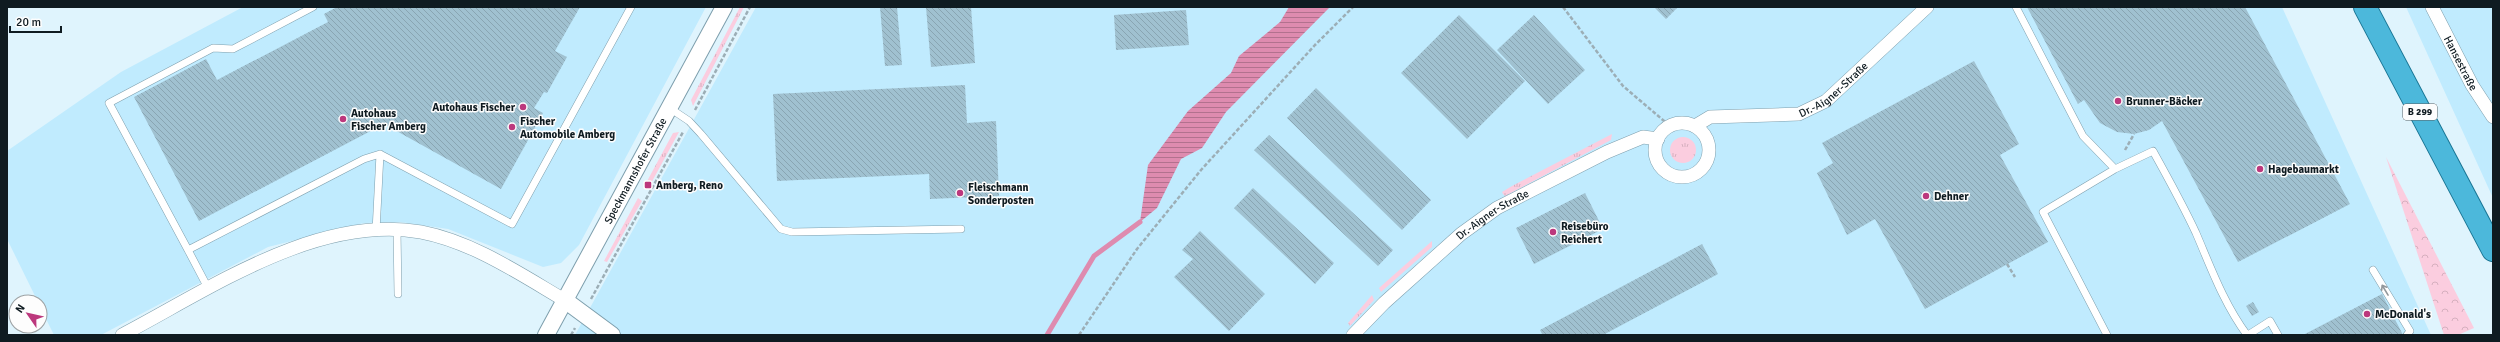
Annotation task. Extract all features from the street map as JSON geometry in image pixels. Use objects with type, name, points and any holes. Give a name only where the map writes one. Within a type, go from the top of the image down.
[{"type":"highway","name":"B 299","points":[[2365,7],[2493,250]]},
{"type":"street","name":"Speckmannshofer Straße","points":[[546,335],[671,109],[724,7]]},
{"type":"street","name":"Dr.-Aigner-Straße","points":[[1695,126],[1710,117],[1799,114],[1826,101],[1927,7]]},
{"type":"street","name":"Hansestraße","points":[[2432,7],[2472,84],[2493,117]]},
{"type":"street","points":[[1680,123],[1695,126],[1706,137],[1709,152],[1705,165],[1692,176],[1674,176],[1660,166],[1655,152],[1658,139],[1670,126],[1680,123]]},
{"type":"street","name":"Dr.-Aigner-Straße","points":[[1353,335],[1384,303],[1461,234],[1497,208],[1606,152],[1643,137],[1658,139]]},
{"type":"street","points":[[122,335],[272,255],[300,245],[376,230],[397,230],[421,232],[465,246],[506,266],[584,312],[612,335]]},
{"type":"lane","points":[[208,288],[110,103],[213,48],[233,49],[313,7]]},
{"type":"lane","points":[[188,250],[364,159],[380,154],[512,224],[631,7]]},
{"type":"lane","points":[[2016,7],[2083,136],[2115,169]]},
{"type":"lane","points":[[671,109],[688,121],[781,229],[792,232],[961,229]]},
{"type":"lane","points":[[2107,335],[2043,212],[2115,169],[2153,151],[2196,233],[2218,285],[2235,319],[2248,335],[2270,321],[2278,335]]},
{"type":"lane","points":[[376,230],[380,154]]},
{"type":"lane","points":[[397,230],[398,294]]},
{"type":"lane","points":[[2373,270],[2410,331],[2407,335]]},
{"type":"path","points":[[584,312],[653,188],[750,7]]},
{"type":"path","points":[[1079,335],[1137,249],[1202,170],[1315,44],[1353,7]]},
{"type":"path","points":[[1563,7],[1623,86],[1670,126]]},
{"type":"path","points":[[648,185],[653,188]]},
{"type":"path","points":[[2007,264],[2015,277]]},
{"type":"shaded area","name":"Autohaus Fischer","points":[[243,7],[706,7],[579,245],[561,263],[543,267],[448,229],[400,222],[364,223],[268,247],[101,335],[54,335],[48,323],[48,294],[34,294],[7,239],[7,151],[121,72]]},
{"type":"shaded area","points":[[756,7],[2282,7],[2431,335],[575,335]]},
{"type":"shaded area","points":[[1289,7],[1330,7],[1226,112],[1202,148],[1181,159],[1157,208],[1140,222],[1148,165],[1188,111],[1231,73],[1239,56],[1280,22]]},
{"type":"shaded area","points":[[2406,7],[2493,7],[2493,198]]},
{"type":"green space","points":[[740,7],[744,7],[693,106],[691,100]]},
{"type":"green space","points":[[679,132],[649,187],[645,185],[673,133]]},
{"type":"green space","points":[[1612,134],[1611,140],[1505,196],[1503,194],[1502,192],[1512,186]]},
{"type":"green space","points":[[1683,137],[1692,141],[1696,150],[1692,159],[1683,163],[1674,159],[1670,150],[1674,141]]},
{"type":"green space","points":[[2386,157],[2474,328],[2458,335],[2444,335]]},
{"type":"green space","points":[[638,198],[642,201],[607,262],[604,261]]},
{"type":"green space","points":[[1432,241],[1432,247],[1381,292],[1379,288]]},
{"type":"green space","points":[[1372,295],[1374,300],[1350,326],[1348,323]]},
{"type":"building","name":"Autohaus Fischer Amberg","points":[[337,7],[580,7],[555,51],[567,57],[547,93],[544,92],[534,108],[543,113],[501,189],[384,124],[199,221],[134,97],[206,59],[217,80],[328,22],[324,14]]},
{"type":"building","points":[[880,7],[897,7],[902,65],[885,66]]},
{"type":"building","points":[[926,7],[971,7],[975,63],[931,67]]},
{"type":"building","points":[[1654,7],[1678,7],[1666,19]]},
{"type":"building","name":"Hagebaumarkt","points":[[2027,7],[2245,7],[2350,204],[2238,262],[2162,121],[2149,130],[2134,134],[2117,132],[2100,123],[2084,100],[2078,104]]},
{"type":"building","points":[[1186,10],[1189,45],[1116,50],[1114,15]]},
{"type":"building","points":[[1459,15],[1525,81],[1467,139],[1401,73]]},
{"type":"building","points":[[1534,15],[1585,70],[1548,104],[1497,50]]},
{"type":"building","name":"Dehner","points":[[1974,61],[2019,144],[2000,155],[2048,242],[1925,309],[1875,219],[1847,235],[1817,173],[1833,163],[1822,143]]},
{"type":"building","points":[[965,85],[967,123],[996,121],[999,196],[930,199],[929,174],[777,181],[773,94]]},
{"type":"building","points":[[1316,88],[1431,200],[1402,230],[1287,118]]},
{"type":"building","points":[[1269,135],[1393,250],[1378,266],[1254,150]]},
{"type":"building","points":[[1253,188],[1334,263],[1315,284],[1234,208]]},
{"type":"building","points":[[1585,193],[1603,229],[1534,264],[1516,228]]},
{"type":"building","points":[[1200,231],[1265,294],[1229,331],[1174,277],[1193,259],[1182,250]]},
{"type":"building","points":[[1702,244],[1718,274],[1603,335],[1539,335],[1542,334],[1540,330]]},
{"type":"building","name":"McDonald's","points":[[2382,294],[2403,335],[2303,335]]},
{"type":"building","points":[[2253,302],[2259,312],[2252,316],[2246,306]]},
{"type":"waterway","points":[[1047,335],[1094,256],[1140,222]]},
{"type":"place","name":"Brunner-Bäcker","points":[[2118,101]]},
{"type":"place","name":"Autohaus Fischer","points":[[523,107]]},
{"type":"place","name":"Autohaus Fischer Amberg","points":[[343,119]]},
{"type":"place","name":"Fischer Automobile Amberg","points":[[512,127]]},
{"type":"place","name":"Hagebaumarkt","points":[[2260,169]]},
{"type":"place","name":"Amberg, Reno","points":[[648,185]]},
{"type":"place","name":"Fleischmann Sonderposten","points":[[960,193]]},
{"type":"place","name":"Dehner","points":[[1926,196]]},
{"type":"place","name":"Reisebüro Reichert","points":[[1553,232]]},
{"type":"place","name":"McDonald's","points":[[2367,314]]}]
